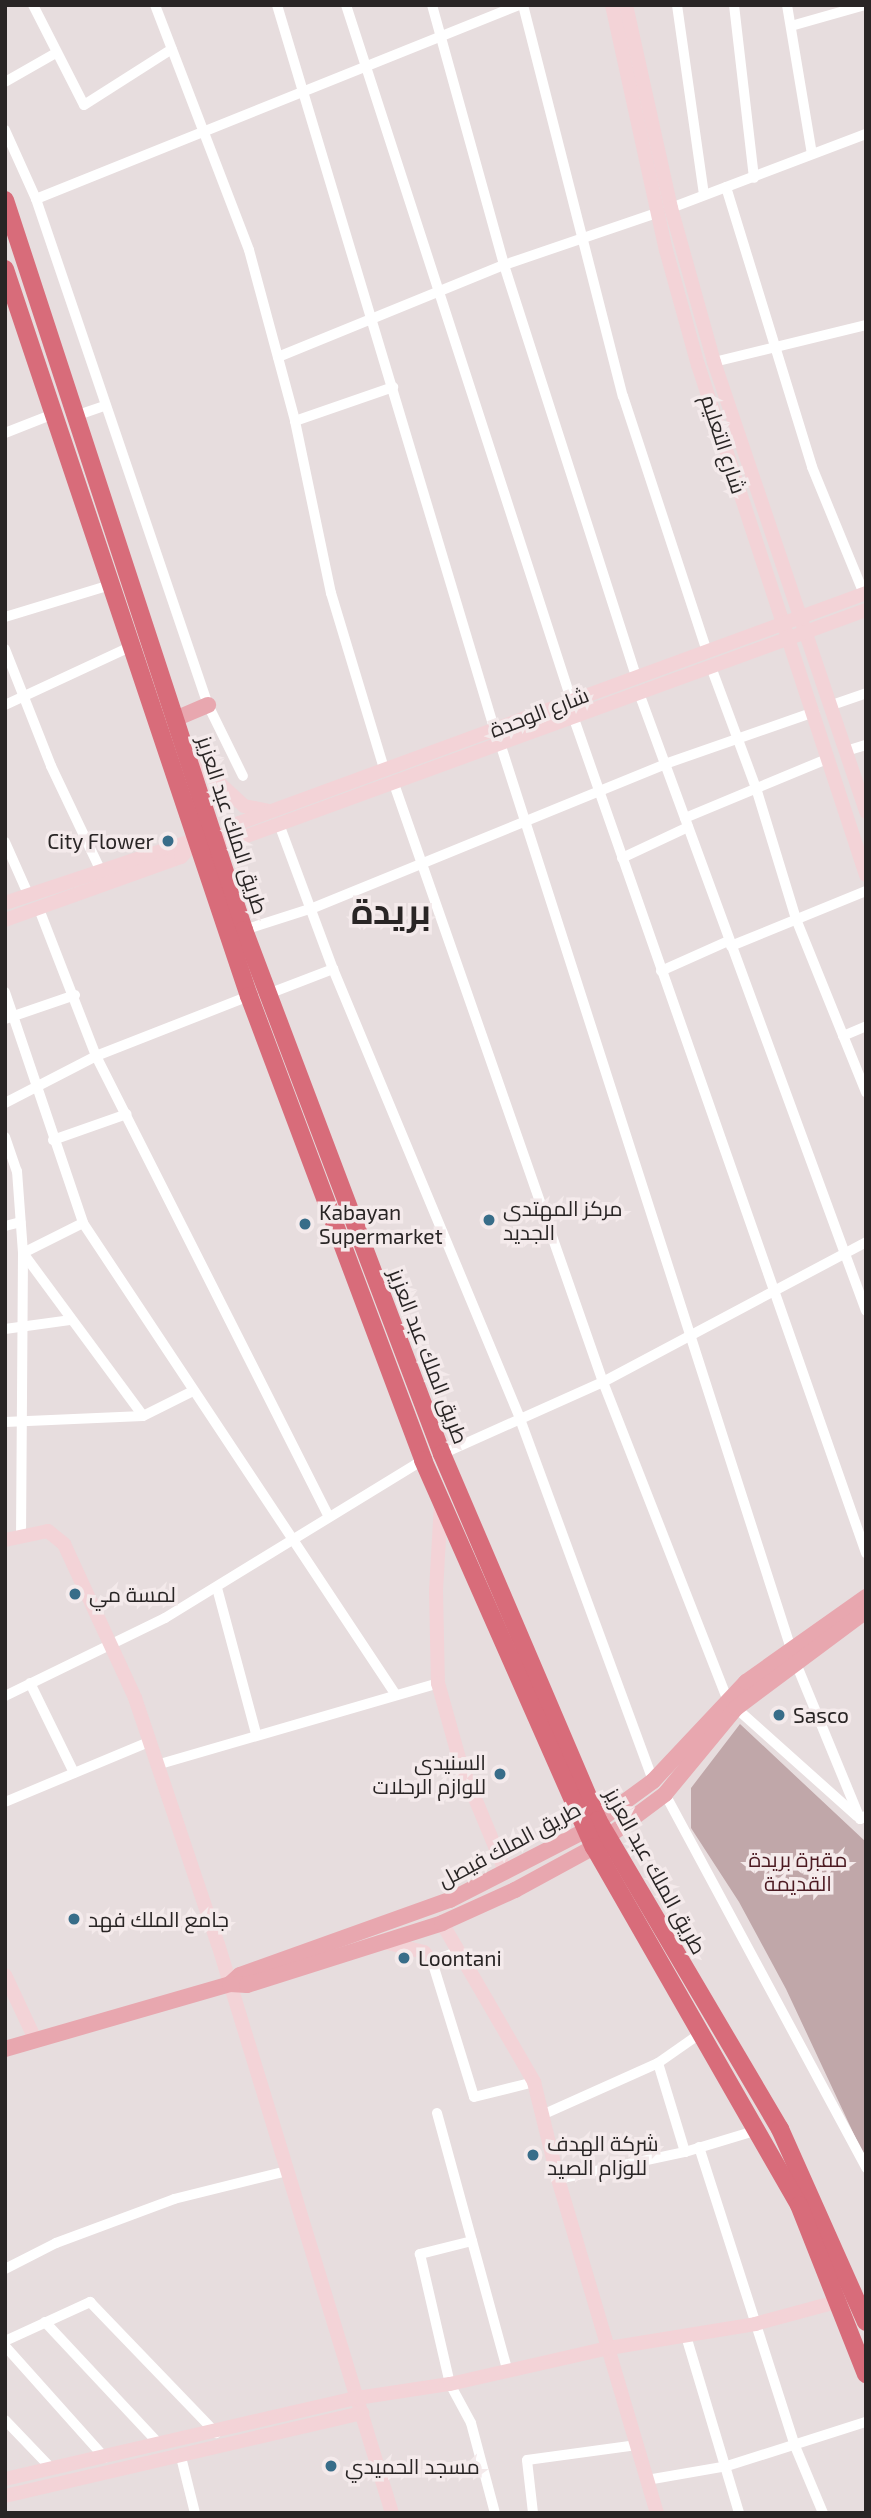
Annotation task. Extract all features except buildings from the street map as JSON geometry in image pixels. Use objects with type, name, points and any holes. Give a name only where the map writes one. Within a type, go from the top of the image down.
[{"type":"highway","name":"طريق الملك عبد العزيز","points":[[5,200],[78,415],[244,930],[442,1454],[592,1825]]},
{"type":"highway","name":"طريق الملك عبد العزيز","points":[[5,269],[9,288],[56,413],[110,585],[249,996],[423,1460],[601,1843],[701,2033],[760,2129],[799,2205],[840,2301],[866,2374]]},
{"type":"highway","name":"طريق الملك عبد العزيز","points":[[601,1843],[780,2129],[866,2322]]},
{"type":"main road","points":[[175,719],[208,705]]},
{"type":"main road","name":"طريق الملك فيصل","points":[[230,1984],[240,1975],[450,1900],[506,1873],[592,1825],[653,1781],[731,1704],[866,1597]]},
{"type":"main road","name":"طريق الملك فيصل","points":[[793,1654],[866,1611]]},
{"type":"main road","name":"طريق الملك فيصل","points":[[5,2049],[230,1984],[247,1986],[442,1923],[515,1891],[601,1843],[665,1794],[731,1704]]},
{"type":"street","points":[[33,5],[54,54],[84,105],[172,49]]},
{"type":"street","points":[[155,5],[249,250],[295,421],[331,593],[388,775],[603,1381],[731,1704],[864,1819]]},
{"type":"street","points":[[277,5],[374,318],[494,728]]},
{"type":"street","points":[[346,5],[571,699]]},
{"type":"street","points":[[432,5],[504,265],[636,675]]},
{"type":"street","points":[[36,200],[364,64],[521,5],[623,396],[706,649]]},
{"type":"street","name":"شارع التعليم","points":[[612,5],[664,210],[698,365],[785,620],[866,875]]},
{"type":"street","name":"شارع التعليم","points":[[626,5],[664,210],[803,616],[866,812]]},
{"type":"street","points":[[677,5],[704,195]]},
{"type":"street","points":[[734,5],[754,178]]},
{"type":"street","points":[[787,5],[812,154]]},
{"type":"street","points":[[791,26],[865,5]]},
{"type":"street","points":[[5,82],[54,54]]},
{"type":"street","points":[[5,130],[36,200],[208,705],[243,776]]},
{"type":"street","points":[[278,357],[504,265],[754,178],[866,135]]},
{"type":"street","points":[[726,187],[812,467],[865,594]]},
{"type":"street","points":[[714,362],[866,325]]},
{"type":"street","points":[[295,421],[393,387]]},
{"type":"street","points":[[78,415],[104,406]]},
{"type":"street","points":[[5,433],[56,413]]},
{"type":"street","points":[[5,617],[110,585]]},
{"type":"street","name":"شارع الوحدة","points":[[216,840],[239,823],[275,818],[388,775],[494,728],[785,620],[865,594]]},
{"type":"street","points":[[388,775],[500,743],[866,610]]},
{"type":"street","points":[[5,705],[132,646]]},
{"type":"street","points":[[5,649],[100,869]]},
{"type":"street","points":[[711,667],[756,788],[796,919],[866,1092]]},
{"type":"street","points":[[639,693],[866,1311]]},
{"type":"street","points":[[832,705],[866,693]]},
{"type":"street","points":[[244,930],[313,908],[665,764],[814,712]]},
{"type":"street","points":[[573,716],[771,1290],[866,1553]]},
{"type":"street","points":[[500,743],[688,1336],[793,1654],[864,1819]]},
{"type":"street","points":[[846,751],[866,745]]},
{"type":"street","points":[[185,751],[244,806],[275,818],[313,908],[333,970],[520,1419],[653,1781]]},
{"type":"street","points":[[622,858],[756,788],[829,758]]},
{"type":"street","points":[[5,903],[100,869],[197,839]]},
{"type":"street","points":[[5,920],[181,857],[197,839]]},
{"type":"street","points":[[5,842],[28,894]]},
{"type":"street","points":[[661,971],[866,891]]},
{"type":"street","points":[[39,909],[75,995],[96,1056],[328,1515]]},
{"type":"street","points":[[268,995],[333,970]]},
{"type":"street","points":[[5,992],[9,1018],[83,1223],[193,1391],[294,1536],[396,1695]]},
{"type":"street","points":[[9,1018],[75,995]]},
{"type":"street","points":[[5,1103],[35,1090],[96,1056],[249,996]]},
{"type":"street","points":[[843,1036],[866,1026]]},
{"type":"street","points":[[53,1140],[127,1114]]},
{"type":"street","points":[[5,1137],[18,1171],[23,1252],[21,1535]]},
{"type":"street","points":[[5,1226],[21,1222]]},
{"type":"street","points":[[23,1252],[83,1223]]},
{"type":"street","points":[[442,1454],[603,1381],[866,1242]]},
{"type":"street","points":[[23,1252],[143,1416]]},
{"type":"street","points":[[5,1329],[71,1320]]},
{"type":"street","points":[[5,1422],[143,1416],[193,1391]]},
{"type":"street","points":[[5,1696],[217,1588],[294,1536],[423,1460]]},
{"type":"street","points":[[442,1503],[436,1590],[438,1683],[460,1762],[506,1873]]},
{"type":"street","points":[[5,1540],[48,1531],[64,1544],[151,1741],[230,1984],[392,2513]]},
{"type":"street","points":[[217,1588],[256,1734]]},
{"type":"street","points":[[30,1683],[74,1773]]},
{"type":"street","points":[[160,1764],[438,1683]]},
{"type":"street","points":[[5,1802],[151,1741]]},
{"type":"street","points":[[665,1794],[866,2168]]},
{"type":"street","points":[[442,1923],[534,2082],[558,2179],[657,2513]]},
{"type":"street","points":[[383,1941],[424,1952],[432,1961],[474,2097],[534,2082]]},
{"type":"street","points":[[432,1961],[457,1952]]},
{"type":"street","points":[[5,1975],[36,2039]]},
{"type":"street","points":[[542,2115],[658,2063],[701,2033]]},
{"type":"street","points":[[658,2063],[685,2152]]},
{"type":"street","points":[[437,2113],[508,2369]]},
{"type":"street","points":[[558,2179],[685,2152],[760,2129]]},
{"type":"street","points":[[699,2147],[795,2446],[824,2513]]},
{"type":"street","points":[[5,2269],[56,2243],[174,2199],[287,2171]]},
{"type":"street","points":[[472,2241],[420,2254],[450,2385],[471,2423],[495,2513]]},
{"type":"street","points":[[5,2480],[357,2398],[450,2385],[508,2369],[609,2348],[755,2324],[840,2301]]},
{"type":"street","points":[[105,2458],[5,2343],[90,2302],[216,2433]]},
{"type":"street","points":[[45,2322],[160,2445]]},
{"type":"street","points":[[686,2336],[739,2513]]},
{"type":"street","points":[[5,2496],[363,2413]]},
{"type":"street","points":[[5,2420],[51,2468]]},
{"type":"street","points":[[647,2480],[727,2466],[866,2422]]},
{"type":"street","points":[[533,2513],[527,2460],[637,2445]]},
{"type":"street","points":[[181,2457],[195,2513]]},
{"type":"green space","name":"مقبرة بريدة القديمة","points":[[740,1724],[866,1842],[866,2160],[786,1989],[739,1902],[691,1828],[691,1788]]},
{"type":"place","name":"City Flower","points":[[168,841]]},
{"type":"place","name":"مركز المهتدى الجديد","points":[[489,1220]]},
{"type":"place","name":"Kabayan Supermarket","points":[[305,1224]]},
{"type":"place","name":"لمسة مي","points":[[75,1594]]},
{"type":"place","name":"Sasco","points":[[779,1715]]},
{"type":"place","name":"السنيدي للوازم الرحلات","points":[[500,1774]]},
{"type":"place","name":"جامع الملك فهد","points":[[74,1919]]},
{"type":"place","name":"Loontani","points":[[404,1958]]},
{"type":"place","name":"شركة الهدف للوزام الصيد","points":[[533,2155]]},
{"type":"place","name":"مسجد الحميدي","points":[[331,2466]]},
{"type":"district","name":"بريدة","points":[[391,910]]}]
